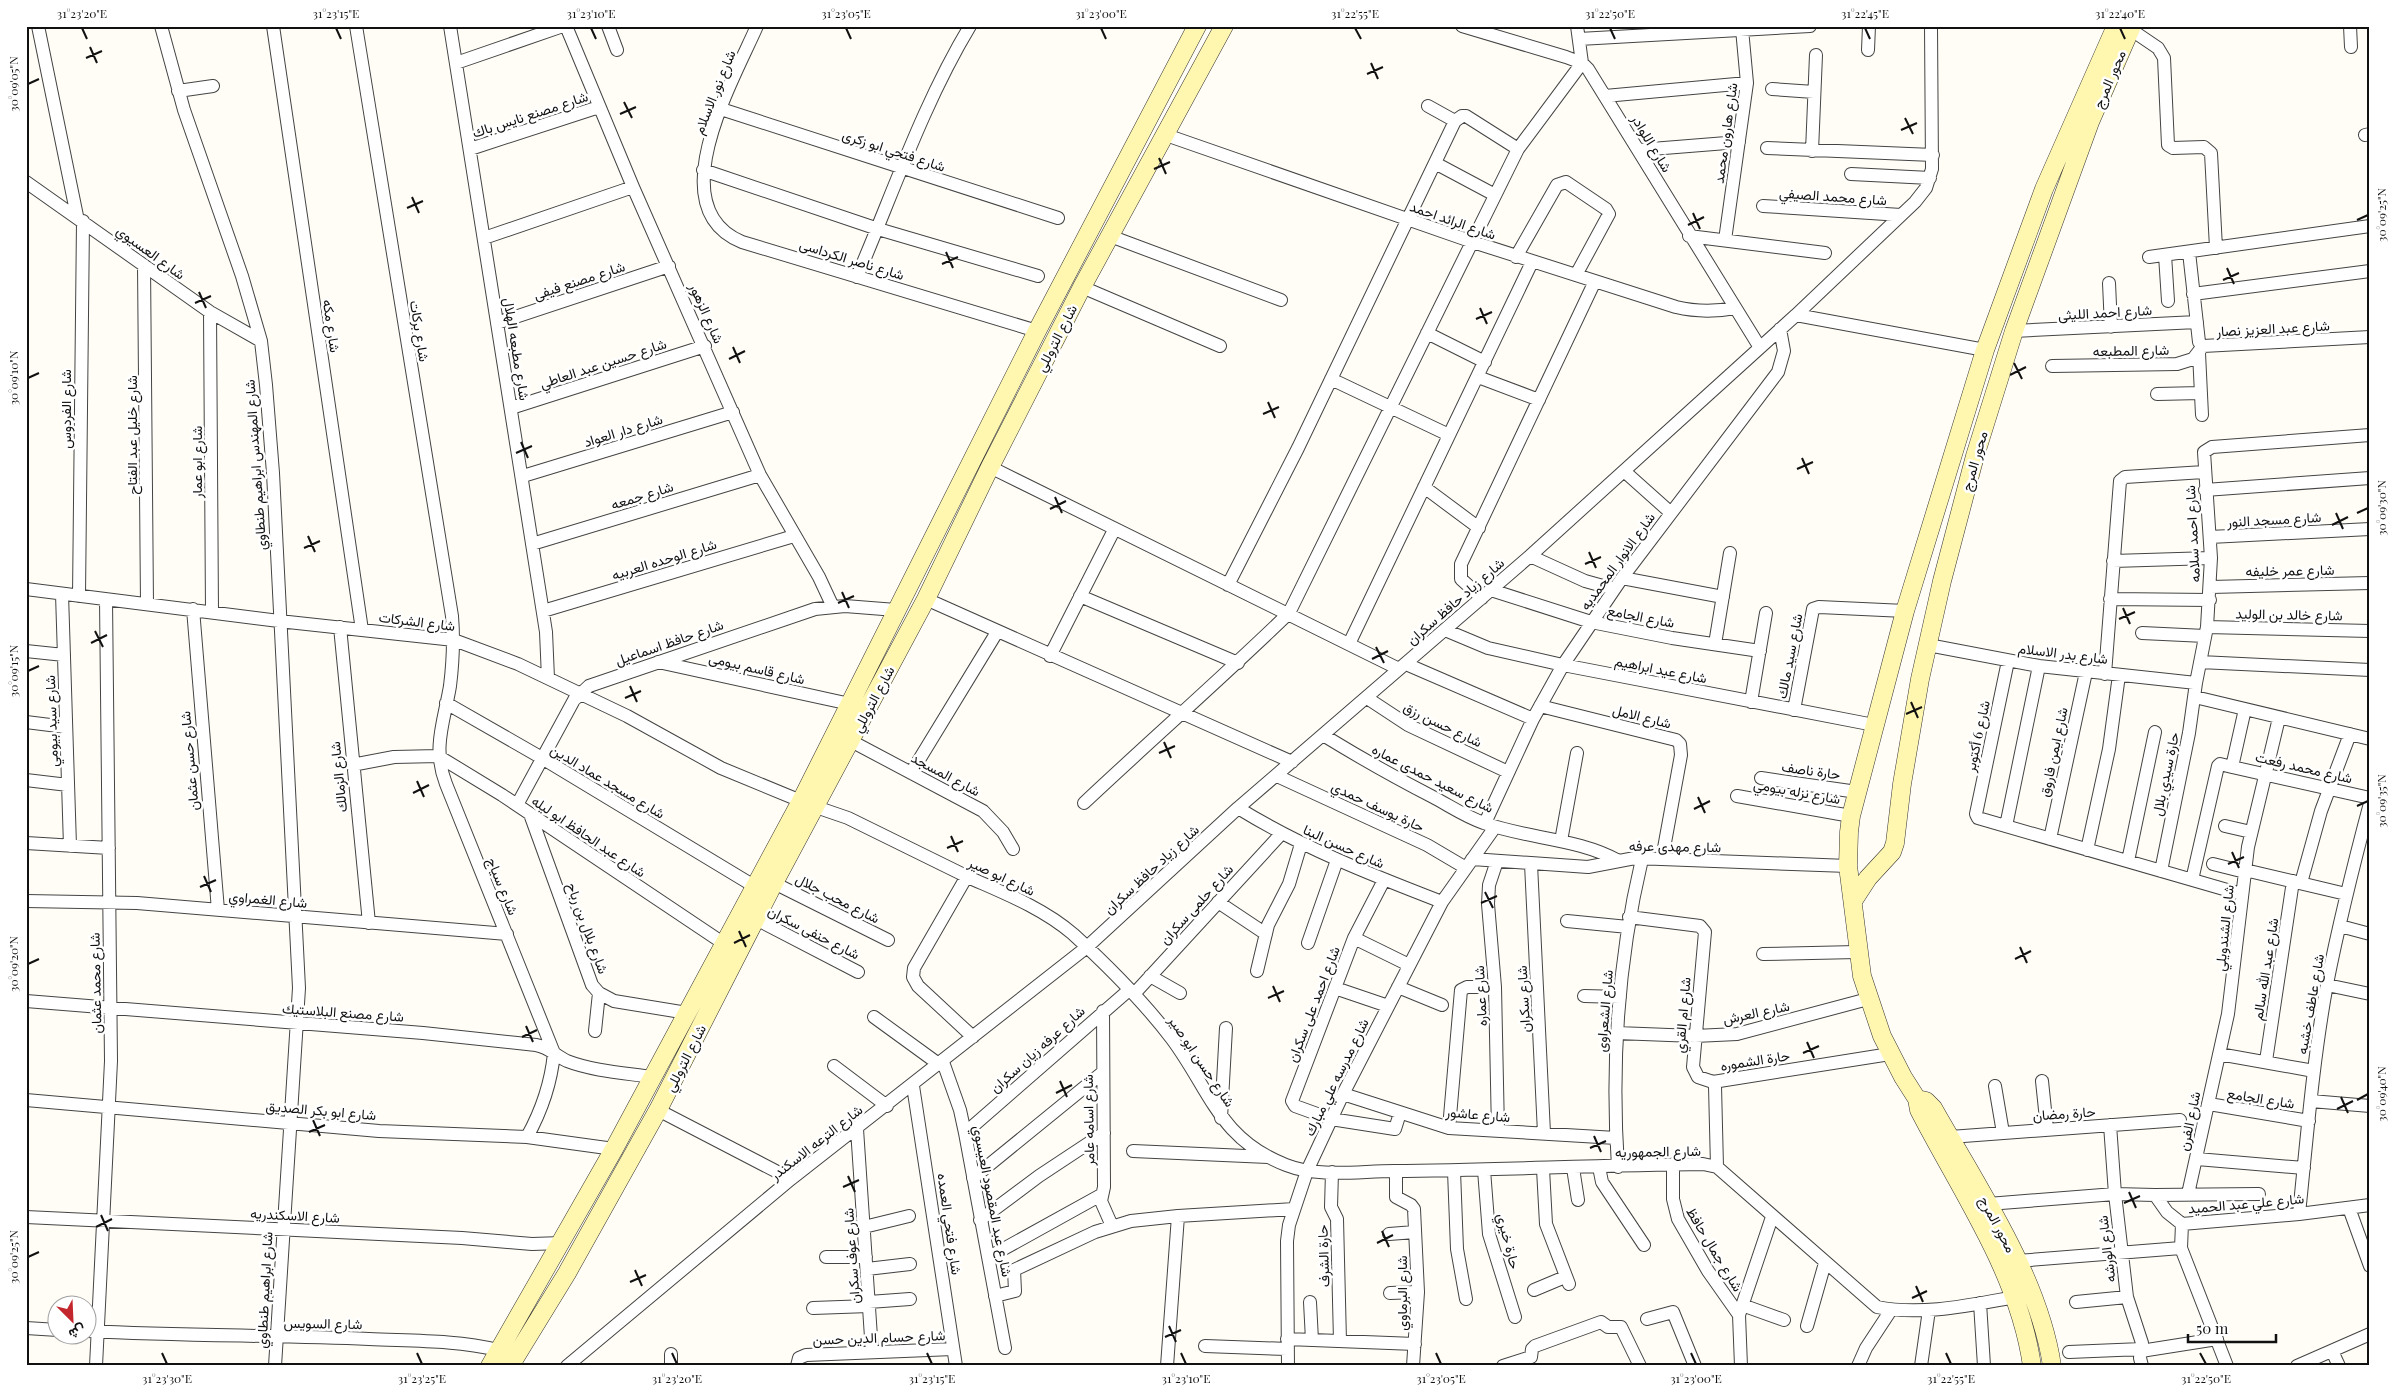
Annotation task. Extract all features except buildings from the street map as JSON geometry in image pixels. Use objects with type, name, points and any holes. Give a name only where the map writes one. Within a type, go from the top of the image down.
[{"type":"street","name":"شارع الفردوس","points":[[38,26],[80,219],[79,596]]},
{"type":"street","name":"شارع المهندس ابراهيم طنطاوي","points":[[161,26],[178,91],[242,276],[261,341],[273,473],[294,917]]},
{"type":"street","name":"شارع مكه","points":[[273,26],[362,630]]},
{"type":"street","name":"شارع بركات","points":[[356,26],[452,616],[454,640]]},
{"type":"street","name":"شارع مطبعه الهلال","points":[[450,26],[523,476],[543,611],[548,655],[548,678]]},
{"type":"street","points":[[456,64],[564,26]]},
{"type":"street","name":"شارع الزهور","points":[[564,26],[760,475],[833,606]]},
{"type":"street","points":[[608,26],[617,50]]},
{"type":"street","name":"شارع نور الاسلام","points":[[703,170],[709,143],[721,109],[757,26]]},
{"type":"street","points":[[857,277],[943,76],[970,26]]},
{"type":"street","name":"شارع التروللي","points":[[510,1366],[567,1273],[658,1110],[756,919],[774,883],[850,704],[896,610],[1037,331],[1197,26]]},
{"type":"street","name":"شارع التروللي","points":[[490,1366],[614,1149],[754,886],[851,741],[926,599],[990,467],[1082,287],[1166,136],[1224,26]]},
{"type":"street","points":[[1462,26],[1478,29],[1582,64]]},
{"type":"street","points":[[1084,802],[1182,711],[1238,663],[1288,613],[1518,149],[1582,64],[1576,26]]},
{"type":"street","points":[[1578,39],[1721,28],[1810,26]]},
{"type":"street","points":[[1868,50],[1869,26]]},
{"type":"street","points":[[1851,174],[1930,178],[1933,155],[1931,26]]},
{"type":"street","points":[[2350,26],[2351,47]]},
{"type":"street","points":[[2126,27],[2158,48],[2164,58],[2168,145],[2173,148],[2204,147],[2211,153],[2216,248]]},
{"type":"street","name":"محور المرج","points":[[1853,900],[1868,878],[1892,852],[1895,843],[1913,714],[1970,474],[2014,332],[2126,27]]},
{"type":"street","name":"محور المرج","points":[[2032,1366],[2026,1329],[2015,1297],[1970,1204],[1919,1110],[1917,1099],[1890,1054],[1868,1000],[1857,952],[1848,866],[1849,832],[1857,792],[1905,611],[1985,350],[2044,189],[2126,27]]},
{"type":"street","name":"شارع هارون محمد","points":[[1725,240],[1747,83],[1742,29]]},
{"type":"street","points":[[1812,151],[1816,55]]},
{"type":"street","name":"شارع اللوادر","points":[[1582,64],[1606,96],[1689,236],[1760,346]]},
{"type":"street","points":[[1606,96],[1747,83]]},
{"type":"street","points":[[178,91],[213,86]]},
{"type":"street","points":[[1772,89],[1814,92]]},
{"type":"street","points":[[1428,106],[1455,121]]},
{"type":"street","name":"شارع مصنع نايس باك","points":[[470,149],[599,108]]},
{"type":"street","name":"شارع فتحي ابو زكرى","points":[[721,109],[1058,218]]},
{"type":"street","points":[[1228,585],[1331,379],[1455,121],[1458,117],[1466,116],[1518,149]]},
{"type":"street","name":"شارع الرائد احمد","points":[[1166,136],[1516,257],[1696,312],[1716,312],[1735,308]]},
{"type":"street","points":[[1639,150],[1739,142]]},
{"type":"street","points":[[1767,148],[1933,155]]},
{"type":"street","points":[[1435,163],[1495,195]]},
{"type":"street","points":[[703,170],[878,229],[1038,276]]},
{"type":"street","name":"شارع ناصر الكرداسى","points":[[703,170],[704,194],[709,211],[717,225],[729,237],[1037,331]]},
{"type":"street","name":"شارع زياد حافظ سكران","points":[[1087,947],[1238,808],[1530,556],[1760,346],[1780,330],[1915,202],[1930,178]]},
{"type":"street","name":"شارع العسيوي","points":[[26,182],[210,312],[261,341]]},
{"type":"street","points":[[1516,257],[1557,185],[1566,182],[1606,208],[1609,214],[1576,275]]},
{"type":"street","points":[[484,238],[633,187]]},
{"type":"street","name":"شارع محمد الصيفي","points":[[1762,206],[1901,215]]},
{"type":"street","points":[[2149,257],[2370,226]]},
{"type":"street","points":[[1110,236],[1281,300]]},
{"type":"street","points":[[1689,236],[1825,253]]},
{"type":"street","name":"شارع عبد العزيز نصار","points":[[2189,252],[2201,350],[2370,337]]},
{"type":"street","points":[[2165,255],[2168,301]]},
{"type":"street","points":[[1349,644],[1532,262]]},
{"type":"street","name":"شارع خليل عبد الفتاح","points":[[144,265],[147,604]]},
{"type":"street","name":"شارع مصنع فيفى","points":[[498,323],[669,266]]},
{"type":"street","points":[[2193,294],[2370,271]]},
{"type":"street","points":[[1486,594],[1461,579],[1460,570],[1595,281]]},
{"type":"street","points":[[2109,283],[2111,327]]},
{"type":"street","points":[[1082,287],[1220,346]]},
{"type":"street","name":"شارع ابو عمار","points":[[210,312],[212,612]]},
{"type":"street","points":[[1796,315],[1985,350]]},
{"type":"street","name":"شارع احمد الليثى","points":[[2014,332],[2197,322]]},
{"type":"street","name":"شارع الانوار المحمديه","points":[[1490,825],[1508,772],[1533,719],[1563,665],[1618,584],[1778,372],[1784,351],[1780,330]]},
{"type":"street","points":[[1427,333],[1485,362]]},
{"type":"street","name":"شارع حسين عبد العاطي","points":[[511,408],[705,346]]},
{"type":"street","points":[[2201,350],[2202,415]]},
{"type":"street","name":"شارع المطبعه","points":[[2052,366],[2177,364],[2192,359],[2201,350]]},
{"type":"street","points":[[1478,377],[1539,400]]},
{"type":"street","points":[[1331,379],[1449,435]]},
{"type":"street","points":[[2157,394],[2201,392]]},
{"type":"street","name":"شارع دار العواد","points":[[523,476],[733,412]]},
{"type":"street","name":"شارع احمد سلامه","points":[[2196,683],[2206,632],[2211,587],[2210,537],[2205,490],[2204,452],[2212,447],[2370,435]]},
{"type":"street","points":[[990,467],[1114,530],[1349,644],[1533,719]]},
{"type":"street","points":[[1624,471],[1671,513]]},
{"type":"street","points":[[2105,674],[2119,484],[2122,479],[2204,472]]},
{"type":"street","name":"شارع جمعه","points":[[532,544],[760,475]]},
{"type":"street","points":[[2205,490],[2370,478]]},
{"type":"street","points":[[1424,487],[1479,528]]},
{"type":"street","name":"شارع مسجد النور","points":[[2210,537],[2370,529]]},
{"type":"street","points":[[1050,656],[1114,530]]},
{"type":"street","name":"شارع الوحده العربيه","points":[[543,611],[794,536]]},
{"type":"street","points":[[1715,644],[1730,553]]},
{"type":"street","points":[[1530,556],[1578,578],[1723,597]]},
{"type":"street","points":[[2113,561],[2211,558]]},
{"type":"street","name":"شارع عمر خليفه","points":[[2211,587],[2370,583]]},
{"type":"street","name":"شارع الشركات","points":[[26,589],[279,621],[454,640],[488,651],[548,678],[627,716],[721,768],[808,804]]},
{"type":"street","name":"شارع سيد بيومي","points":[[62,594],[70,846]]},
{"type":"street","name":"شارع الجامع","points":[[1486,594],[1591,622],[1760,651]]},
{"type":"street","points":[[1080,596],[1238,663]]},
{"type":"street","points":[[926,599],[1050,656],[1182,711],[1292,762]]},
{"type":"street","points":[[2110,599],[2210,600]]},
{"type":"street","name":"شارع محمد عثمان","points":[[96,1294],[110,1106],[111,1008],[106,600]]},
{"type":"street","name":"شارع حافظ اسماعيل","points":[[579,693],[597,683],[797,613],[833,606],[896,610]]},
{"type":"street","name":"شارع سيد مالك","points":[[1794,710],[1813,610],[1819,607],[1905,611]]},
{"type":"street","name":"شارع حسن عثمان","points":[[193,609],[218,910]]},
{"type":"street","points":[[1751,702],[1766,613]]},
{"type":"street","name":"شارع الزمالك","points":[[340,627],[352,765],[369,923]]},
{"type":"street","name":"شارع عيد ابراهيم","points":[[1445,630],[1488,648],[1563,665],[1874,725]]},
{"type":"street","name":"شارع خالد بن الوليد","points":[[2142,633],[2370,631]]},
{"type":"street","points":[[911,773],[997,632]]},
{"type":"street","name":"شارع سياج","points":[[454,640],[452,672],[438,756],[446,784],[554,1053]]},
{"type":"street","name":"شارع بدر الاسلام","points":[[1928,645],[2039,666],[2196,683]]},
{"type":"street","points":[[26,651],[64,654]]},
{"type":"street","name":"شارع 6 أكتوبر","points":[[2006,826],[1978,818],[1976,814],[2008,661]]},
{"type":"street","name":"شارع قاسم بيومى","points":[[658,662],[850,704]]},
{"type":"street","points":[[2200,662],[2370,670]]},
{"type":"street","points":[[2039,666],[2006,826],[2242,894]]},
{"type":"street","name":"شارع ايمن فاروق","points":[[2050,839],[2086,672]]},
{"type":"street","points":[[2087,850],[2109,749],[2119,675]]},
{"type":"street","name":"حارة سيدي بلال","points":[[2161,871],[2195,697],[2196,683]]},
{"type":"street","points":[[517,805],[579,693]]},
{"type":"street","points":[[2195,697],[2370,739]]},
{"type":"street","name":"شارع حسن رزق","points":[[1367,698],[1408,725],[1508,772]]},
{"type":"street","name":"شارع مسجد عماد الدين","points":[[446,703],[542,758],[754,886]]},
{"type":"street","name":"شارع الامل","points":[[1540,706],[1676,740],[1680,744],[1681,755],[1662,859]]},
{"type":"street","points":[[2192,880],[2218,765],[2232,767],[2245,709]]},
{"type":"street","name":"شارع الشندويلي","points":[[2219,1054],[2232,994],[2242,894],[2251,832],[2279,718]]},
{"type":"street","points":[[26,722],[66,727]]},
{"type":"street","points":[[2128,861],[2155,732]]},
{"type":"street","name":"شارع عبد الله سالم","points":[[2266,1061],[2297,882],[2350,734]]},
{"type":"street","name":"شارع سعيد حمدى عماره","points":[[1323,735],[1382,770],[1490,825],[1605,852],[1620,860]]},
{"type":"street","name":"شارع المسجد","points":[[851,741],[982,811],[1003,832],[1013,849]]},
{"type":"street","points":[[1561,841],[1577,753]]},
{"type":"street","points":[[352,765],[394,757],[438,756]]},
{"type":"street","name":"شارع عبد الحافظ ابو ليله","points":[[438,756],[517,805],[723,943]]},
{"type":"street","name":"شارع محمد رفعت","points":[[2232,767],[2370,798]]},
{"type":"street","name":"حارة يوسف حمدي","points":[[1276,776],[1469,863]]},
{"type":"street","name":"حارة ناصف","points":[[1761,778],[1857,792]]},
{"type":"street","points":[[26,780],[68,785]]},
{"type":"street","name":"شارع نزله بيومي","points":[[1737,796],[1851,816]]},
{"type":"street","name":"شارع عاطف خشبه","points":[[2299,1214],[2314,1071],[2327,985],[2346,894],[2370,803]]},
{"type":"street","name":"شارع ابو صير","points":[[808,804],[848,818],[1033,907],[1064,928],[1087,947]]},
{"type":"street","name":"شارع حسن البنا","points":[[1238,808],[1301,844],[1384,880],[1442,902]]},
{"type":"street","name":"شارع بلال بن رباح","points":[[530,814],[588,976],[599,993],[614,1001],[687,1013]]},
{"type":"street","name":"شارع مدرسه علي مبارك","points":[[1288,1366],[1287,1241],[1294,1209],[1307,1171],[1343,1094],[1442,902],[1469,863],[1490,825]]},
{"type":"street","points":[[2225,826],[2251,832]]},
{"type":"street","name":"شارع حلمى سكران","points":[[1131,992],[1150,976],[1281,834]]},
{"type":"street","points":[[26,843],[109,848]]},
{"type":"street","points":[[1257,971],[1272,915],[1289,884],[1301,844]]},
{"type":"street","name":"شارع مهدى عرفه","points":[[1469,863],[1497,861],[1588,867],[1620,860],[1642,858],[1848,866]]},
{"type":"street","name":"شارع الشعراوى","points":[[1618,1167],[1616,1138],[1617,1033],[1629,922],[1642,858]]},
{"type":"street","points":[[1308,943],[1337,860]]},
{"type":"street","name":"شارع عماره","points":[[1497,861],[1489,885],[1488,904],[1495,987],[1498,1132]]},
{"type":"street","name":"شارع سكران","points":[[1531,864],[1544,1134]]},
{"type":"street","points":[[2213,864],[2346,894]]},
{"type":"street","points":[[967,876],[914,968],[913,977],[918,986],[973,1037]]},
{"type":"street","name":"شارع احمد على سكران","points":[[1331,1119],[1295,1106],[1292,1101],[1354,938],[1384,880]]},
{"type":"street","name":"شارع محب جلال","points":[[774,883],[888,940]]},
{"type":"street","name":"شارع الغمراوي","points":[[26,901],[110,903],[218,910],[507,934]]},
{"type":"street","points":[[1218,902],[1266,934]]},
{"type":"street","name":"شارع ابراهيم طنطاوي","points":[[275,1366],[282,1229],[299,988],[294,917]]},
{"type":"street","name":"شارع حنفى سكران","points":[[756,919],[858,972]]},
{"type":"street","points":[[1567,920],[1629,922]]},
{"type":"street","name":"شارع ام القري","points":[[1629,922],[1700,926],[1703,928],[1704,936],[1695,1036],[1694,1071],[1698,1077],[1713,1082]]},
{"type":"street","points":[[2340,926],[2370,934]]},
{"type":"street","points":[[1354,938],[1409,965]]},
{"type":"street","name":"شارع حسن ابو صير","points":[[1087,947],[1131,992],[1175,1042],[1221,1118],[1235,1133],[1268,1157],[1307,1171]]},
{"type":"street","name":"شارع الترعه الاسكندر","points":[[567,1366],[791,1179],[913,1086],[1087,947]]},
{"type":"street","points":[[1763,954],[1857,952]]},
{"type":"street","points":[[1150,976],[1180,993]]},
{"type":"street","points":[[2327,985],[2370,994]]},
{"type":"street","points":[[1398,987],[1442,1005]]},
{"type":"street","points":[[1449,1128],[1461,990],[1467,987],[1495,987]]},
{"type":"street","points":[[1335,988],[1388,1006]]},
{"type":"street","name":"شارع عرفه زيان سكران","points":[[965,1133],[1103,1011],[1131,992]]},
{"type":"street","points":[[595,1031],[599,993]]},
{"type":"street","points":[[1584,996],[1620,997]]},
{"type":"street","name":"شارع العرش","points":[[1617,1033],[1695,1036],[1737,1034],[1868,1000]]},
{"type":"street","name":"شارع مصنع البلاستيك","points":[[26,1001],[423,1033],[536,1045],[549,1049],[575,1063],[652,1077]]},
{"type":"street","name":"شارع اسامه عامر","points":[[1103,1011],[1104,1190],[1101,1195],[1101,1201],[1112,1226]]},
{"type":"street","points":[[874,1017],[941,1063]]},
{"type":"street","points":[[1221,1118],[1226,1028]]},
{"type":"street","points":[[526,1138],[548,1091],[554,1053]]},
{"type":"street","name":"حارة الشموره","points":[[1713,1082],[1890,1054]]},
{"type":"street","points":[[2219,1054],[2314,1071]]},
{"type":"street","name":"شارع الفرن","points":[[2188,1194],[2219,1054]]},
{"type":"street","name":"شارع عبد المقصود العيسوي","points":[[941,1063],[960,1110],[1005,1348]]},
{"type":"street","points":[[834,1066],[887,1106]]},
{"type":"street","points":[[973,1178],[1102,1073]]},
{"type":"street","points":[[2042,1081],[2047,1129]]},
{"type":"street","points":[[1713,1082],[1716,1092],[1717,1167]]},
{"type":"street","name":"شارع فتحي العمده","points":[[913,1086],[956,1366]]},
{"type":"street","points":[[1995,1086],[2003,1133]]},
{"type":"street","name":"شارع عاشور","points":[[1343,1094],[1449,1128],[1616,1138]]},
{"type":"street","name":"محور المرج","points":[[1917,1099],[1930,1104],[1988,1204],[2017,1261],[2040,1311],[2052,1366]]},
{"type":"street","name":"شارع ابو بكر الصديق","points":[[26,1100],[379,1131],[526,1138],[614,1149]]},
{"type":"street","points":[[2311,1101],[2370,1106]]},
{"type":"street","name":"شارع الجامع","points":[[2209,1104],[2309,1121]]},
{"type":"street","points":[[658,1110],[791,1179]]},
{"type":"street","points":[[1331,1119],[1395,1129],[1400,1113]]},
{"type":"street","name":"حارة رمضان","points":[[1950,1137],[2180,1120]]},
{"type":"street","name":"شارع الورشه","points":[[2110,1125],[2115,1194],[2127,1297],[2142,1350],[2140,1358],[2142,1366]]},
{"type":"street","name":"شارع عوف سكران","points":[[857,1129],[872,1352]]},
{"type":"street","points":[[980,1220],[1039,1176],[1104,1133]]},
{"type":"street","points":[[1133,1151],[1268,1157]]},
{"type":"street","points":[[2197,1158],[2304,1168]]},
{"type":"street","name":"شارع جمال حافظ","points":[[1673,1164],[1673,1199],[1678,1219],[1708,1271],[1741,1310],[1784,1320]]},
{"type":"street","name":"شارع الجمهوريه","points":[[1307,1171],[1454,1171],[1703,1164],[1717,1167],[1868,1301],[1878,1307],[1891,1310],[1929,1310],[2015,1297]]},
{"type":"street","points":[[1573,1168],[1578,1200]]},
{"type":"street","points":[[1598,1168],[1602,1182],[1644,1245]]},
{"type":"street","points":[[1534,1290],[1567,1280],[1546,1224],[1543,1169]]},
{"type":"street","name":"حارة خيري","points":[[1484,1170],[1490,1234],[1515,1317]]},
{"type":"street","name":"شارع البرماوي","points":[[1396,1171],[1396,1196],[1413,1206],[1418,1292],[1412,1366]]},
{"type":"street","points":[[1454,1171],[1457,1254],[1466,1299]]},
{"type":"street","name":"حارة الشرف","points":[[1332,1172],[1331,1207],[1337,1220],[1340,1341]]},
{"type":"street","points":[[1988,1204],[2115,1194],[2258,1194]]},
{"type":"street","points":[[989,1257],[1101,1195]]},
{"type":"street","name":"شارع علي عبد الحميد","points":[[2156,1195],[2174,1219],[2182,1224],[2299,1214],[2370,1205]]},
{"type":"street","points":[[2349,1208],[2370,1266]]},
{"type":"street","points":[[995,1296],[1015,1291],[1013,1274],[1016,1269],[1112,1226],[1131,1221],[1178,1216],[1294,1209]]},
{"type":"street","points":[[864,1227],[909,1216]]},
{"type":"street","points":[[1167,1366],[1178,1216]]},
{"type":"street","name":"شارع الاسكندريه","points":[[26,1217],[282,1229],[532,1244],[562,1243]]},
{"type":"street","points":[[1741,1366],[1741,1310],[1772,1217]]},
{"type":"street","points":[[2182,1224],[2182,1248],[2227,1366]]},
{"type":"street","points":[[1389,1234],[1415,1232]]},
{"type":"street","points":[[2017,1261],[2182,1248]]},
{"type":"street","points":[[826,1257],[866,1263],[910,1264]]},
{"type":"street","points":[[1807,1326],[1825,1263]]},
{"type":"street","points":[[1390,1293],[1418,1292]]},
{"type":"street","points":[[2076,1302],[2127,1297]]},
{"type":"street","points":[[813,1308],[910,1299]]},
{"type":"street","points":[[1310,1302],[1312,1340]]},
{"type":"street","points":[[1980,1303],[1984,1366]]},
{"type":"street","points":[[1858,1366],[1866,1348],[1891,1310]]},
{"type":"street","points":[[1920,1366],[1929,1310]]},
{"type":"street","points":[[1647,1319],[1673,1312],[1695,1366]]},
{"type":"street","points":[[1503,1366],[1531,1357],[1533,1347],[1601,1322],[1608,1327],[1619,1325],[1621,1327],[1640,1366]]},
{"type":"street","points":[[26,1328],[48,1329]]},
{"type":"street","name":"شارع السويس","points":[[98,1332],[450,1342],[498,1350]]},
{"type":"street","points":[[2297,1366],[2370,1334]]},
{"type":"street","points":[[2069,1352],[2142,1350],[2216,1339]]},
{"type":"street","points":[[1205,1346],[1287,1344],[1312,1340],[1415,1344]]},
{"type":"street","name":"شارع محمد عثمان","points":[[94,1344],[96,1366]]},
{"type":"street","name":"شارع حسام الدين حسن","points":[[797,1366],[799,1358],[806,1355],[953,1349]]},
{"type":"street","points":[[2332,1351],[2339,1366]]}]
